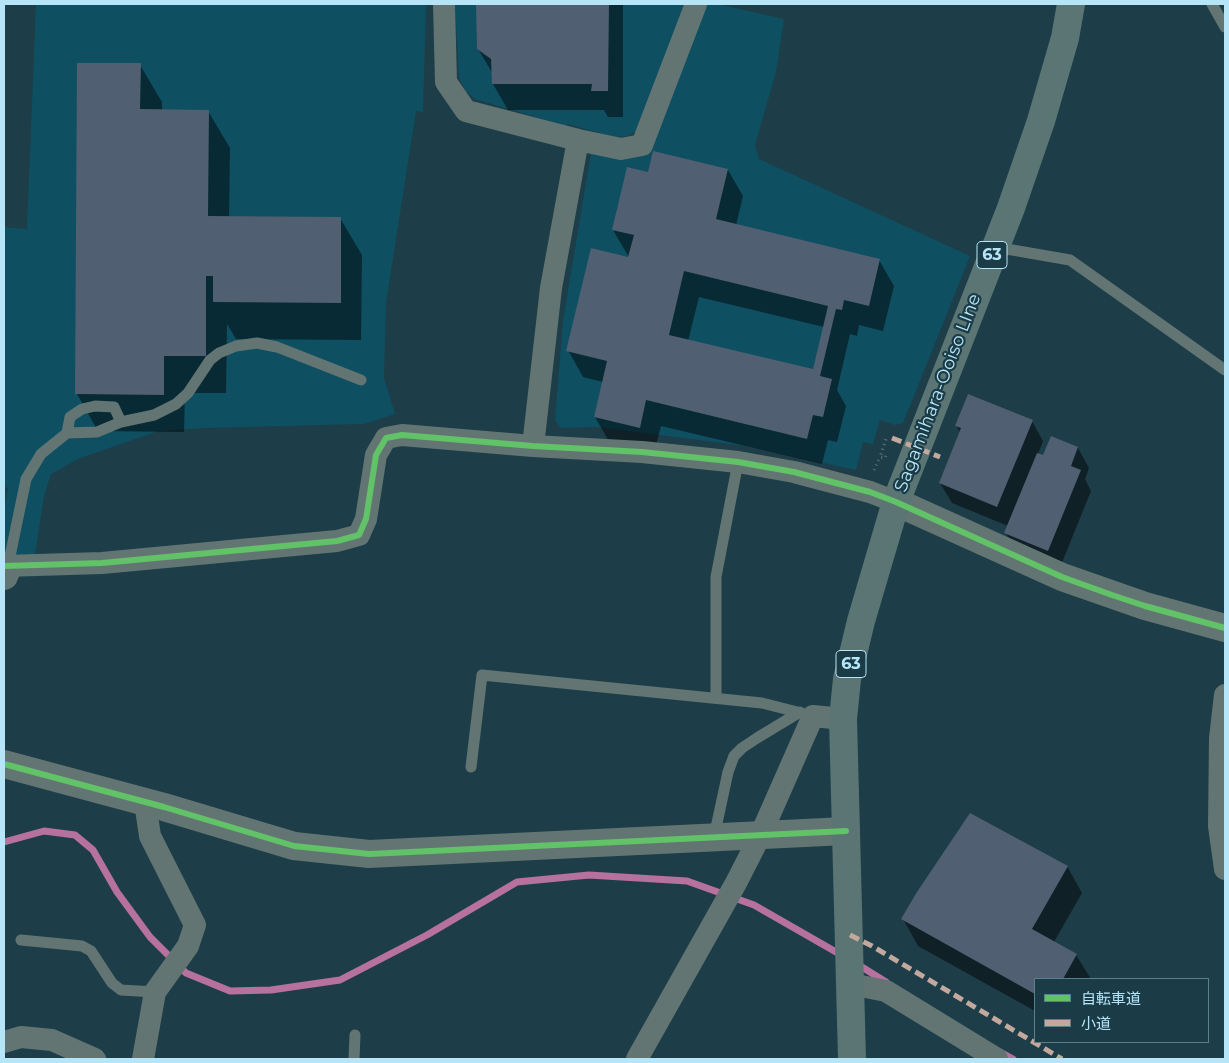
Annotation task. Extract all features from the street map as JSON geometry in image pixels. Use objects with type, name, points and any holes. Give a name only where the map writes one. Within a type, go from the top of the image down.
[{"type":"main road","name":"Sagamihara-Ooiso LIne","points":[[852,1059],[843,719],[847,679],[861,621],[896,502],[995,247],[1041,121],[1065,38],[1071,4]]},
{"type":"street","points":[[444,4],[446,82],[466,111],[621,150],[642,145],[696,4]]},
{"type":"street","points":[[533,446],[551,288],[578,140]]},
{"type":"street","points":[[5,570],[337,541],[359,535],[366,519],[376,455],[386,438],[402,434],[533,446],[642,452],[738,462],[794,472],[870,492],[896,502],[1062,577],[1145,606],[1225,628]]},
{"type":"street","points":[[1225,695],[1220,738],[1219,826],[1225,869]]},
{"type":"street","points":[[637,1059],[723,909],[761,834],[807,714],[843,719]]},
{"type":"street","points":[[4,764],[145,802],[294,846],[369,854],[846,831]]},
{"type":"street","points":[[143,1059],[155,992],[188,946],[195,925],[150,836],[145,802]]},
{"type":"street","points":[[851,984],[886,992],[997,1059]]},
{"type":"street","points":[[4,1042],[21,1037],[52,1040],[94,1059]]},
{"type":"lane","points":[[1212,4],[1225,27]]},
{"type":"lane","points":[[995,247],[1070,260],[1225,370]]},
{"type":"lane","points":[[5,570],[26,479],[41,454],[67,433],[97,432],[121,422],[154,415],[176,404],[188,393],[210,360],[219,353],[236,346],[257,343],[277,347],[361,380]]},
{"type":"lane","points":[[67,433],[70,417],[82,409],[95,406],[114,407],[121,422]]},
{"type":"lane","points":[[716,698],[716,577],[738,462]]},
{"type":"lane","points":[[471,767],[482,675],[762,703],[807,714]]},
{"type":"lane","points":[[713,838],[728,772],[734,756],[757,738],[807,714]]},
{"type":"lane","points":[[20,940],[82,946],[91,951],[112,983],[121,990],[155,992]]},
{"type":"lane","points":[[354,1059],[355,1035]]},
{"type":"path","points":[[872,476],[886,439]]},
{"type":"path","points":[[880,457],[885,458],[887,452]]},
{"type":"shaded area","points":[[36,4],[426,4],[423,112],[416,111],[386,303],[384,378],[395,414],[364,424],[158,431],[78,459],[51,474],[44,496],[35,555],[4,556],[4,510],[8,489],[4,485],[4,227],[27,229]]},
{"type":"shaded area","points":[[455,4],[689,4],[638,130],[628,136],[614,137],[568,124],[566,126],[475,99],[465,90],[459,77]]},
{"type":"shaded area","points":[[703,4],[717,4],[784,19],[776,72],[755,145],[759,159],[970,256],[903,423],[895,425],[880,420],[873,444],[863,442],[856,470],[745,446],[598,427],[561,428],[555,420],[563,321],[591,153],[596,147],[646,156]]},
{"type":"building","points":[[476,4],[609,4],[608,91],[591,91],[592,84],[492,84],[491,59],[477,49]]},
{"type":"building","points":[[77,63],[141,63],[140,109],[209,110],[208,216],[341,217],[341,303],[213,302],[213,276],[206,276],[206,356],[164,356],[164,395],[75,394]]},
{"type":"building","points":[[653,151],[728,169],[716,219],[880,259],[869,306],[844,300],[842,310],[836,309],[820,376],[832,379],[823,417],[813,415],[807,439],[646,400],[640,428],[594,417],[607,361],[566,351],[591,248],[628,257],[634,235],[612,230],[627,167],[648,172]],"holes":[[[684,271],[828,306],[813,369],[669,335]]]},
{"type":"building","points":[[968,394],[1033,420],[997,507],[939,483],[961,428],[955,426]]},
{"type":"building","points":[[1051,436],[1078,447],[1071,466],[1081,470],[1048,551],[1004,533],[1037,453],[1043,455]]},
{"type":"building","points":[[970,813],[1068,866],[1032,929],[1077,954],[1064,978],[1034,978],[1034,993],[901,919]]},
{"type":"waterway","points":[[4,842],[44,831],[75,835],[93,850],[117,892],[150,937],[186,973],[230,991],[271,990],[340,980],[427,935],[517,882],[589,875],[687,881],[754,905],[843,956]]},
{"type":"waterway","points":[[857,964],[886,982]]},
{"type":"waterway","points":[[1000,1052],[1013,1059]]},
{"type":"marked path","points":[[892,438],[940,457]]},
{"type":"marked path","points":[[850,935],[872,946],[1034,1042]]},
{"type":"marked path","points":[[1035,1043],[1062,1059]]},
{"type":"cycle path","points":[[4,566],[102,563],[337,541],[359,535],[366,519],[376,455],[386,438],[402,435],[533,446],[642,452],[738,462],[794,472],[870,492],[896,502],[1062,577],[1145,606],[1225,628]]},
{"type":"cycle path","points":[[4,764],[164,807],[294,846],[369,854],[846,831]]}]
